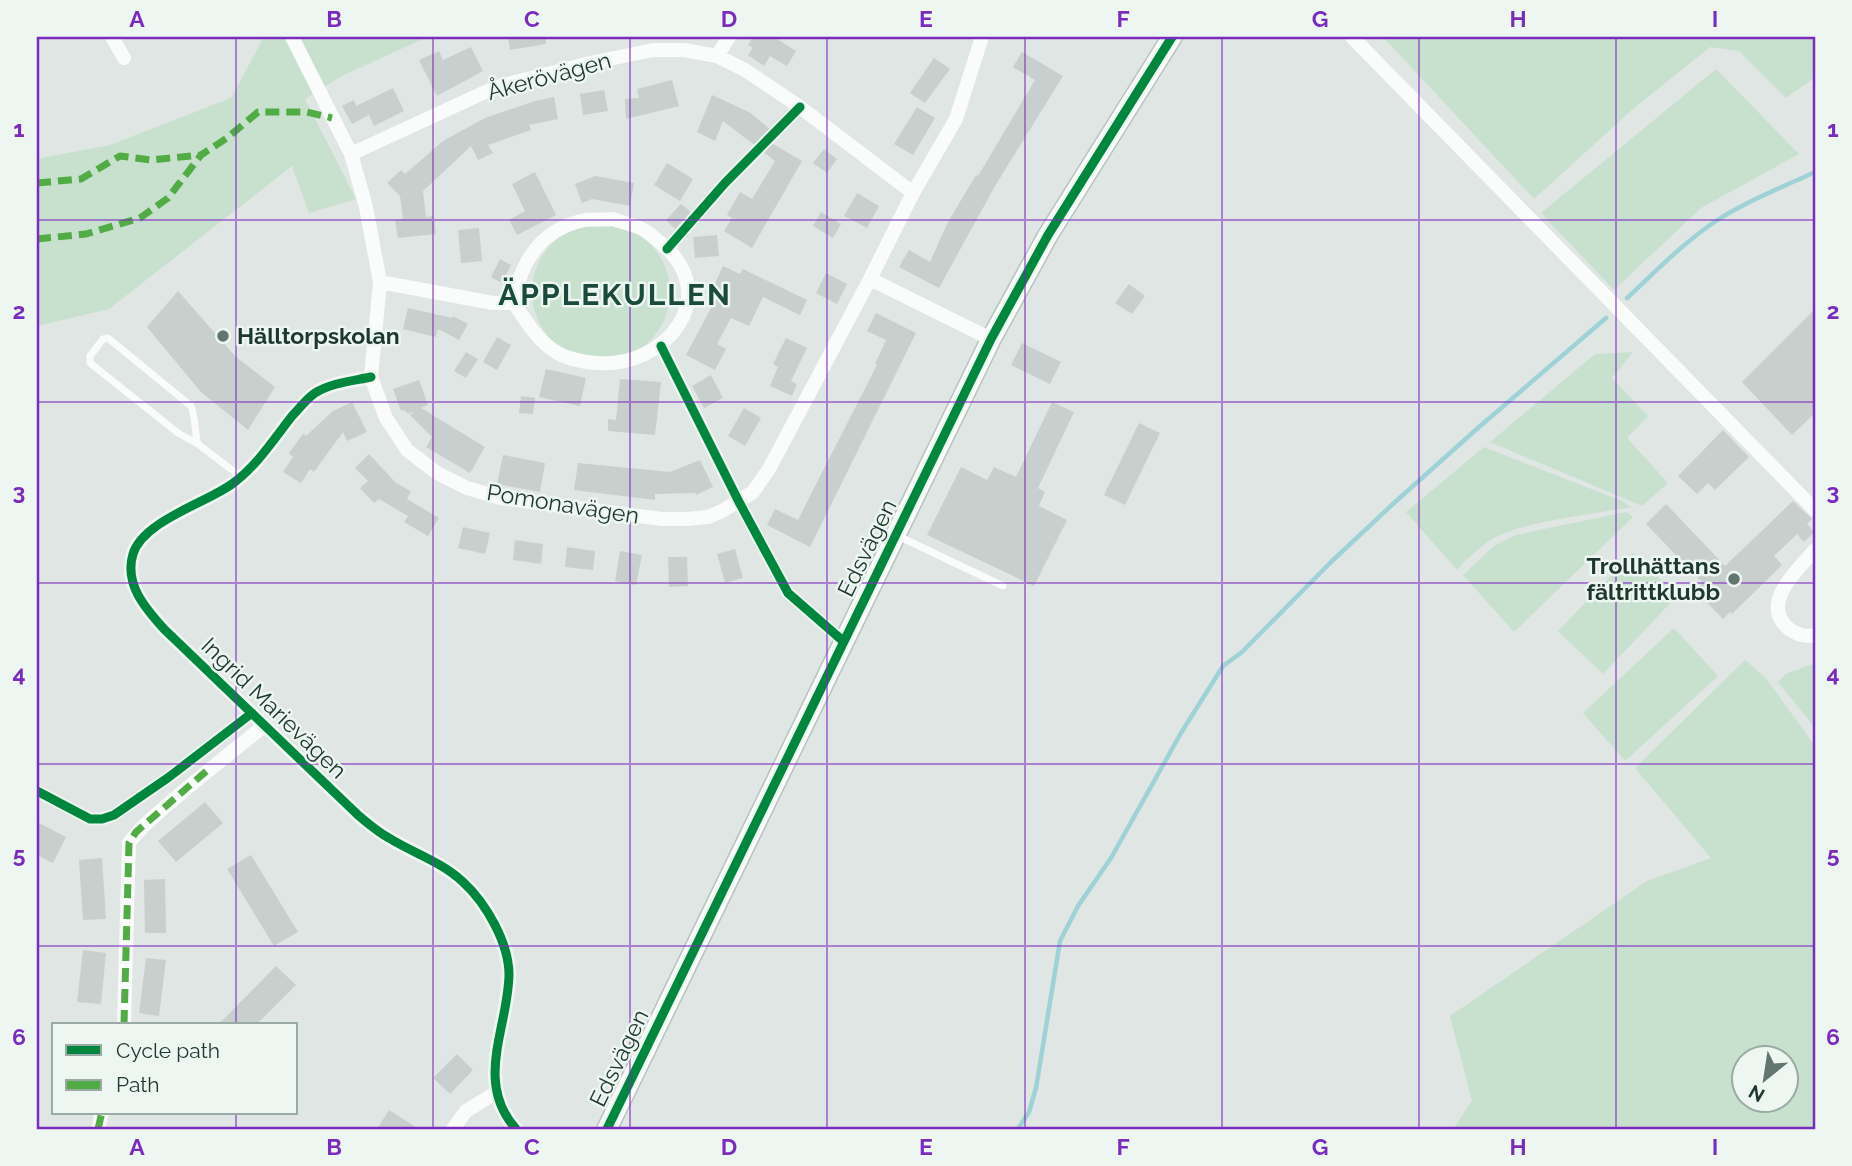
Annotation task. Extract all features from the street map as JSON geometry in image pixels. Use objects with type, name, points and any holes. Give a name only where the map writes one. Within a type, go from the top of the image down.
[{"type":"street","points":[[112,37],[124,58]]},
{"type":"street","name":"Pomonavägen","points":[[292,37],[351,153],[366,207],[380,282],[371,377],[386,418],[407,450],[437,473],[467,488],[501,498],[662,519],[708,517],[722,512],[752,492],[769,469],[913,193],[956,119],[982,37]]},
{"type":"street","points":[[717,56],[729,37]]},
{"type":"street","name":"Edsvägen","points":[[607,1129],[991,339],[1048,235],[1172,37]]},
{"type":"street","points":[[1352,37],[1815,510]]},
{"type":"street","name":"Åkerövägen","points":[[351,153],[496,87],[590,62],[653,50],[684,50],[717,56],[745,70],[800,107],[913,193]]},
{"type":"street","points":[[613,219],[645,230],[667,249],[681,266],[687,285],[685,311],[676,331],[661,346],[639,358],[611,364],[584,362],[556,352],[529,327],[514,303],[518,279],[532,252],[555,232],[585,220],[613,219]]},
{"type":"street","points":[[870,279],[991,339]]},
{"type":"street","points":[[380,282],[493,303],[514,303]]},
{"type":"street","name":"Ingrid Marievägen","points":[[371,377],[339,383],[314,393],[241,477],[146,535],[133,552],[131,574],[142,604],[164,629],[359,816],[388,838],[463,882],[493,920],[507,952],[509,976],[497,1044],[495,1076],[497,1092],[510,1122],[516,1129]]},
{"type":"street","points":[[1815,550],[1785,584],[1779,599],[1781,617],[1786,626],[1804,636],[1815,635]]},
{"type":"street","points":[[124,1023],[129,843],[136,832],[265,725]]},
{"type":"street","points":[[453,1129],[466,1111],[497,1092]]},
{"type":"lane","points":[[198,444],[193,430],[194,414],[191,406],[108,338],[103,339],[90,356],[90,363],[178,433],[198,444],[241,477]]},
{"type":"lane","points":[[894,534],[1003,586]]},
{"type":"green space","points":[[264,37],[427,37],[342,76],[305,99],[356,199],[309,213],[292,166],[109,309],[37,326],[37,159],[110,145],[231,98]]},
{"type":"green space","points":[[1383,37],[1815,37],[1815,77],[1786,98],[1739,51],[1710,47],[1633,109],[1534,199]]},
{"type":"green space","points":[[1716,69],[1799,154],[1701,208],[1614,290],[1541,213]]},
{"type":"green space","points":[[601,223],[628,228],[650,243],[665,265],[670,292],[665,319],[650,341],[628,356],[601,361],[574,356],[552,341],[537,319],[532,292],[537,265],[552,243],[574,228]]},
{"type":"green space","points":[[1633,352],[1612,378],[1648,416],[1627,438],[1668,483],[1642,506],[1490,442],[1595,354]]},
{"type":"green space","points":[[1484,447],[1632,507],[1507,532],[1484,545],[1457,570],[1406,512]]},
{"type":"green space","points":[[1626,512],[1633,517],[1514,632],[1463,575],[1495,545],[1516,535]]},
{"type":"green space","points":[[1633,553],[1677,596],[1603,674],[1558,631]]},
{"type":"green space","points":[[1674,628],[1718,676],[1625,761],[1583,713]]},
{"type":"green space","points":[[1745,660],[1765,677],[1815,746],[1815,1129],[1453,1129],[1472,1101],[1450,1016],[1647,881],[1711,858],[1635,768]]},
{"type":"green space","points":[[1815,663],[1815,728],[1778,682],[1786,674]]},
{"type":"building","points":[[508,37],[546,37],[546,44],[510,50]]},
{"type":"building","points":[[753,37],[774,37],[796,51],[787,66],[770,56],[764,66],[748,55],[753,48],[748,45]]},
{"type":"building","points":[[471,47],[483,71],[437,96],[419,60],[439,51],[443,60]]},
{"type":"building","points":[[1022,52],[1063,76],[995,186],[939,288],[899,267],[909,250],[930,262],[948,222],[1035,80],[1013,67]]},
{"type":"building","points":[[934,58],[950,69],[925,103],[910,93]]},
{"type":"building","points":[[672,80],[679,106],[626,119],[625,99],[639,98],[637,89]]},
{"type":"building","points":[[393,88],[404,111],[374,126],[369,115],[352,124],[342,106],[354,100],[356,106]]},
{"type":"building","points":[[604,90],[608,111],[583,115],[580,94]]},
{"type":"building","points":[[712,95],[749,112],[771,130],[764,139],[802,161],[752,248],[724,231],[732,218],[727,215],[740,192],[752,199],[775,161],[723,121],[715,141],[697,132]]},
{"type":"building","points":[[554,97],[558,119],[529,125],[531,130],[488,145],[493,153],[478,160],[471,146],[423,191],[426,217],[434,216],[436,234],[398,238],[395,220],[403,219],[400,196],[387,183],[401,170],[405,174],[443,141],[485,118]]},
{"type":"building","points":[[917,107],[935,118],[913,155],[894,144]]},
{"type":"building","points":[[824,149],[837,159],[827,173],[813,163]]},
{"type":"building","points":[[667,163],[693,179],[680,201],[654,185]]},
{"type":"building","points":[[535,172],[556,215],[517,235],[509,220],[525,211],[512,184]]},
{"type":"building","points":[[595,176],[634,183],[630,206],[592,199],[582,203],[575,184]]},
{"type":"building","points":[[857,193],[879,206],[867,228],[844,216]]},
{"type":"building","points":[[681,204],[691,212],[675,229],[666,220]]},
{"type":"building","points":[[821,212],[841,224],[833,238],[813,226]]},
{"type":"building","points":[[479,228],[482,261],[461,263],[458,230]]},
{"type":"building","points":[[717,235],[719,256],[695,258],[693,237]]},
{"type":"building","points":[[500,259],[511,265],[502,283],[491,277]]},
{"type":"building","points":[[723,266],[740,274],[743,269],[807,300],[800,315],[763,297],[749,326],[731,318],[717,344],[726,349],[715,370],[686,355],[711,308],[705,305]]},
{"type":"building","points":[[826,273],[847,284],[837,304],[816,293]]},
{"type":"building","points":[[1129,284],[1145,296],[1132,314],[1115,303]]},
{"type":"building","points":[[178,291],[236,357],[275,387],[248,430],[201,392],[147,327]]},
{"type":"building","points":[[408,308],[452,318],[453,316],[468,324],[459,340],[438,329],[436,337],[403,329]]},
{"type":"building","points":[[1815,309],[1815,413],[1792,435],[1742,382]]},
{"type":"building","points":[[876,313],[916,333],[810,547],[767,525],[775,509],[798,520],[877,365],[875,364],[886,340],[867,331]]},
{"type":"building","points":[[497,337],[511,345],[497,370],[483,362]]},
{"type":"building","points":[[786,338],[807,348],[791,381],[797,384],[792,396],[770,386],[778,367],[773,364]]},
{"type":"building","points":[[1022,343],[1061,362],[1050,384],[1011,365]]},
{"type":"building","points":[[466,352],[478,359],[466,378],[454,371]]},
{"type":"building","points":[[546,369],[586,378],[580,406],[539,397]]},
{"type":"building","points":[[711,375],[723,398],[704,408],[692,386]]},
{"type":"building","points":[[620,379],[661,382],[655,435],[608,431],[608,419],[616,420]]},
{"type":"building","points":[[419,380],[428,405],[421,408],[485,447],[470,473],[426,447],[432,437],[410,415],[414,411],[408,414],[404,410],[401,411],[393,389]]},
{"type":"building","points":[[521,396],[535,398],[533,414],[519,413]]},
{"type":"building","points":[[352,402],[367,432],[347,441],[343,432],[314,472],[310,469],[301,483],[283,472],[293,457],[289,453],[303,434],[306,436],[333,411]]},
{"type":"building","points":[[1052,402],[1074,412],[1038,488],[1045,492],[1039,506],[1067,520],[1034,586],[927,535],[961,467],[987,480],[994,467],[1016,477]]},
{"type":"building","points":[[744,408],[761,418],[745,446],[728,436]]},
{"type":"building","points":[[1139,423],[1160,433],[1125,505],[1104,495]]},
{"type":"building","points":[[1723,430],[1749,457],[1715,490],[1708,483],[1697,494],[1678,476]]},
{"type":"building","points":[[369,454],[396,483],[411,491],[407,499],[439,518],[428,536],[404,522],[408,516],[379,499],[374,503],[360,488],[368,481],[355,468]]},
{"type":"building","points":[[503,455],[545,463],[540,492],[497,484]]},
{"type":"building","points":[[700,460],[713,487],[696,495],[655,494],[655,500],[574,490],[578,463],[670,472]]},
{"type":"building","points":[[1793,501],[1812,519],[1807,524],[1814,532],[1804,542],[1797,534],[1774,556],[1782,565],[1732,614],[1730,612],[1723,619],[1695,590],[1703,583],[1646,524],[1666,504],[1725,566]]},
{"type":"building","points":[[463,527],[490,533],[485,554],[458,548]]},
{"type":"building","points":[[515,540],[543,544],[541,564],[513,560]]},
{"type":"building","points":[[567,547],[595,551],[593,570],[565,567]]},
{"type":"building","points":[[735,549],[743,578],[725,583],[717,554]]},
{"type":"building","points":[[620,551],[642,555],[636,585],[615,581]]},
{"type":"building","points":[[668,557],[687,557],[688,586],[669,587]]},
{"type":"building","points":[[205,802],[223,823],[176,862],[158,841]]},
{"type":"building","points":[[37,822],[66,837],[53,863],[37,855]]},
{"type":"building","points":[[251,855],[298,932],[274,946],[227,869]]},
{"type":"building","points":[[102,858],[106,919],[83,920],[79,860]]},
{"type":"building","points":[[165,879],[166,933],[145,933],[144,880]]},
{"type":"building","points":[[83,950],[106,953],[101,1004],[77,1002]]},
{"type":"building","points":[[146,958],[166,960],[159,1016],[139,1013]]},
{"type":"building","points":[[276,966],[296,985],[258,1023],[220,1023]]},
{"type":"building","points":[[457,1054],[473,1070],[450,1094],[433,1078]]},
{"type":"building","points":[[389,1110],[419,1129],[377,1129]]},
{"type":"waterway","points":[[1627,298],[1701,231],[1750,202],[1815,172]]},
{"type":"waterway","points":[[1018,1129],[1029,1112],[1036,1088],[1060,941],[1078,906],[1111,858],[1181,733],[1223,666],[1242,652],[1394,503],[1606,318]]},
{"type":"marked path","points":[[37,239],[86,234],[140,218],[168,198],[201,155],[258,112],[307,112],[332,118]]},
{"type":"marked path","points":[[37,183],[81,179],[120,156],[151,160],[201,155]]},
{"type":"marked path","points":[[124,1023],[129,843],[136,832],[210,768]]},
{"type":"marked path","points":[[98,1129],[102,1114]]},
{"type":"cycle path","points":[[607,1129],[991,339],[1048,235],[1172,37]]},
{"type":"cycle path","points":[[667,249],[725,183],[800,107]]},
{"type":"cycle path","points":[[661,346],[788,593],[843,641]]},
{"type":"cycle path","points":[[371,377],[335,385],[312,395],[241,477],[149,532],[139,542],[133,554],[131,575],[143,604],[164,629],[359,816],[385,836],[455,875],[488,912],[501,937],[509,975],[496,1054],[497,1093],[504,1111],[516,1129]]},
{"type":"cycle path","points":[[37,791],[90,819],[114,815],[169,777],[252,713]]},
{"type":"place","name":"Hälltorpskolan","points":[[223,336]]},
{"type":"place","name":"Trollhättans fältrittklubb","points":[[1734,579]]},
{"type":"district","name":"ÄPPLEKULLEN","points":[[615,295]]}]
